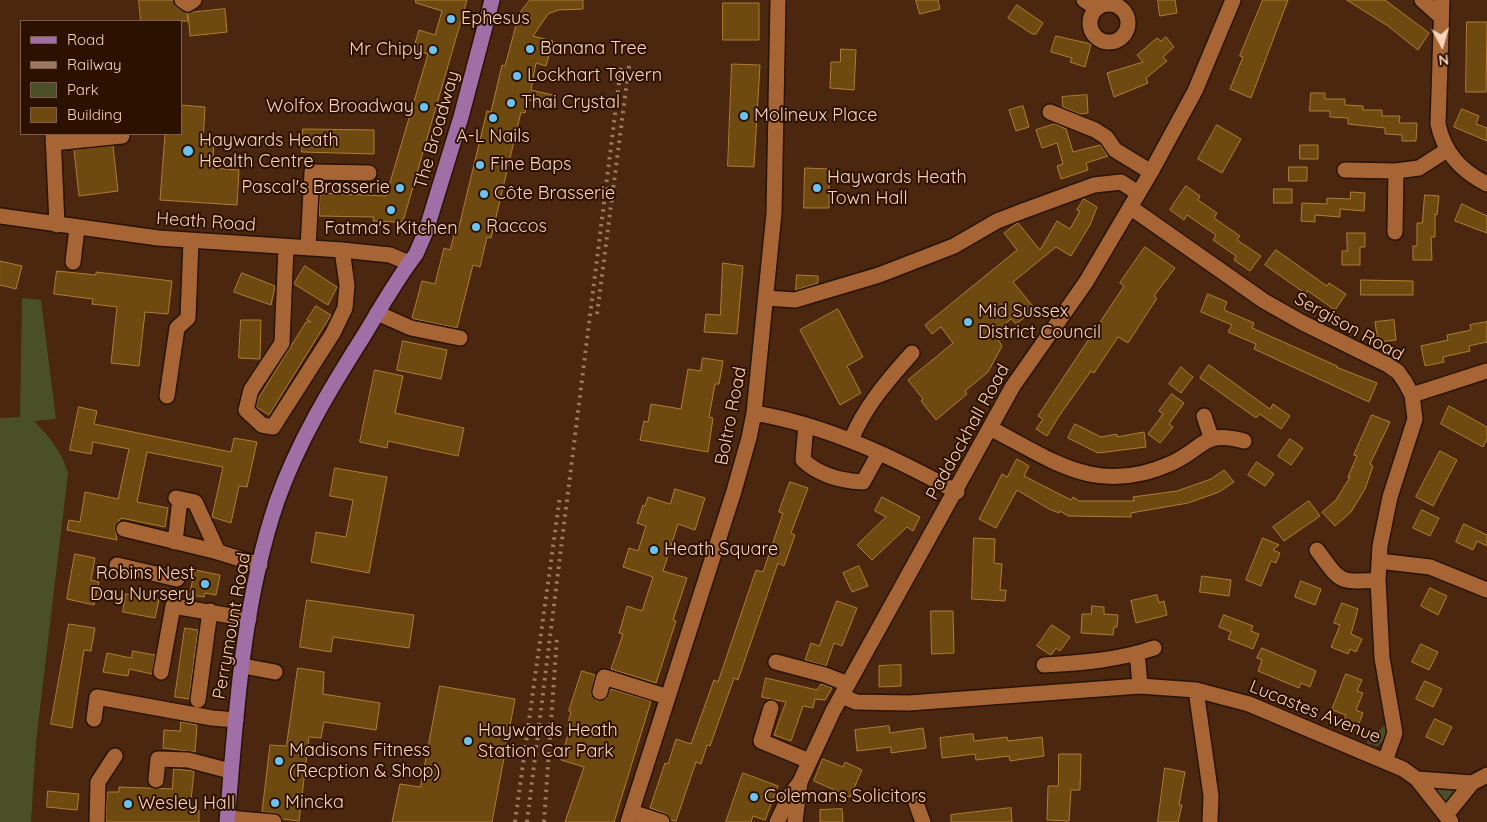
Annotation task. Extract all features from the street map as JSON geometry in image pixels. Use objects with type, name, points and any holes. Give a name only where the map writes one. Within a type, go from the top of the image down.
[{"type":"main road","name":"The Broadway","points":[[409,263],[416,254],[426,231],[494,1]]},
{"type":"main road","name":"Perrymount Road","points":[[228,820],[230,771],[249,619],[260,565],[278,501],[319,407],[409,263]]},
{"type":"street","points":[[182,0],[188,4],[194,0]]},
{"type":"street","name":"Boltro Road","points":[[630,817],[734,492],[754,413],[774,213],[778,0]]},
{"type":"street","points":[[1084,0],[1097,8]]},
{"type":"street","name":"Paddockhall Road","points":[[794,822],[800,782],[845,690],[957,492],[990,428],[1029,362],[1086,282],[1138,194],[1195,91],[1233,0]]},
{"type":"street","points":[[1422,0],[1440,17]]},
{"type":"street","points":[[1442,0],[1438,124],[1447,150],[1463,168],[1487,184]]},
{"type":"street","points":[[1050,112],[1094,130],[1106,137],[1115,150],[1150,172]]},
{"type":"street","points":[[56,225],[53,138],[122,136]]},
{"type":"street","points":[[1345,170],[1396,171],[1419,168],[1447,150]]},
{"type":"street","points":[[1395,232],[1396,171]]},
{"type":"street","points":[[308,248],[312,172],[369,173]]},
{"type":"street","points":[[766,298],[795,300],[869,279],[954,246],[997,221],[1094,185],[1121,182],[1138,194]]},
{"type":"street","name":"Sergison Road","points":[[1130,207],[1264,301],[1301,322],[1388,365],[1398,372],[1412,395],[1415,419],[1390,497],[1383,525],[1379,561],[1378,580],[1382,658],[1394,733],[1384,761]]},
{"type":"street","name":"Heath Road","points":[[0,216],[77,228],[191,241],[342,250],[390,255],[409,263]]},
{"type":"street","points":[[73,262],[77,228]]},
{"type":"street","points":[[167,396],[177,328],[188,318],[191,241]]},
{"type":"street","points":[[286,247],[282,344],[251,390],[246,410],[262,425],[273,427],[333,333],[345,308],[347,285],[342,250]]},
{"type":"street","points":[[377,314],[410,328],[460,338]]},
{"type":"street","points":[[851,440],[860,419],[877,394],[912,353]]},
{"type":"street","points":[[1412,395],[1487,371]]},
{"type":"street","points":[[754,413],[806,425],[851,440],[957,492]]},
{"type":"street","points":[[1204,416],[1211,437]]},
{"type":"street","points":[[806,425],[803,460],[814,470],[846,482],[864,482],[880,453]]},
{"type":"street","points":[[990,428],[1062,467],[1096,476],[1138,474],[1157,469],[1174,462],[1211,437],[1228,436],[1244,440]]},
{"type":"street","points":[[175,542],[178,498],[195,502],[218,552]]},
{"type":"street","points":[[124,529],[218,552],[260,565]]},
{"type":"street","points":[[1317,550],[1336,575],[1343,581],[1378,580]]},
{"type":"street","points":[[1379,561],[1430,567],[1487,590]]},
{"type":"street","points":[[117,566],[178,578],[161,672]]},
{"type":"street","points":[[173,606],[249,619]]},
{"type":"street","points":[[198,700],[210,611]]},
{"type":"street","points":[[1044,665],[1077,663],[1135,654],[1154,648]]},
{"type":"street","points":[[1135,654],[1138,662],[1140,686]]},
{"type":"street","name":"Lucastes Avenue","points":[[776,662],[825,675],[845,690],[856,702],[909,703],[1140,686],[1196,690],[1249,704],[1403,769],[1418,779],[1449,818]]},
{"type":"street","points":[[243,666],[275,672]]},
{"type":"street","points":[[600,692],[604,677],[668,697]]},
{"type":"street","points":[[1196,690],[1211,796],[1210,822]]},
{"type":"street","points":[[94,720],[97,697],[212,718],[236,720]]},
{"type":"street","points":[[771,708],[761,741],[809,761]]},
{"type":"street","points":[[96,822],[98,782],[115,756]]},
{"type":"street","points":[[156,780],[158,759],[188,760],[230,771]]},
{"type":"street","points":[[1418,779],[1472,782],[1487,775]]},
{"type":"street","name":"Paddockhall Road","points":[[777,822],[790,794],[800,782]]},
{"type":"street","points":[[1449,818],[1472,782]]},
{"type":"street","points":[[916,803],[923,822]]},
{"type":"street","points":[[630,817],[662,822]]},
{"type":"street","points":[[228,820],[274,822]]},
{"type":"green space","points":[[22,298],[41,300],[56,419],[34,421],[54,445],[68,473],[36,742],[31,822],[0,822],[0,418],[20,417]]},
{"type":"green space","points":[[1385,725],[1385,739],[1378,746],[1366,743]]},
{"type":"green space","points":[[1417,779],[1472,783],[1449,810]]},
{"type":"building","points":[[139,0],[173,0],[176,7],[187,13],[188,21],[182,20],[141,20]]},
{"type":"building","points":[[416,0],[467,0],[404,218],[401,222],[395,222],[373,221],[374,217],[319,216],[320,193],[386,196],[428,54],[413,50],[419,30],[435,35],[442,11],[416,3]]},
{"type":"building","points":[[530,0],[583,0],[583,9],[558,10],[548,14],[533,36],[553,41],[546,66],[536,63],[531,90],[553,95],[550,105],[528,100],[525,113],[521,112],[491,238],[487,237],[480,267],[473,265],[457,328],[414,319],[412,318],[422,281],[435,284],[444,248],[450,250],[454,235],[457,235],[487,111],[491,112],[502,65],[505,66],[519,14]]},
{"type":"building","points":[[916,0],[938,0],[940,9],[920,14]]},
{"type":"building","points":[[1158,0],[1175,0],[1177,13],[1160,16]]},
{"type":"building","points":[[1263,0],[1288,0],[1251,98],[1230,89],[1243,57],[1240,56]]},
{"type":"building","points":[[1347,0],[1385,0],[1429,33],[1418,50],[1388,26]]},
{"type":"building","points":[[723,3],[759,3],[759,40],[723,40]]},
{"type":"building","points":[[1017,5],[1043,23],[1036,34],[1032,34],[1008,18]]},
{"type":"building","points":[[225,9],[227,32],[190,36],[188,13]]},
{"type":"building","points":[[1467,22],[1487,22],[1486,92],[1466,92]]},
{"type":"building","points":[[1056,36],[1091,44],[1085,67],[1070,62],[1072,58],[1051,52]]},
{"type":"building","points":[[1166,37],[1174,47],[1163,57],[1167,61],[1146,78],[1148,83],[1114,97],[1107,73],[1143,62],[1137,55],[1157,38],[1161,41]]},
{"type":"building","points":[[841,49],[856,50],[854,90],[830,88],[831,62],[840,62]]},
{"type":"building","name":"Molineux Place","points":[[732,64],[760,65],[754,167],[728,166]]},
{"type":"building","points":[[1311,93],[1325,93],[1325,99],[1345,99],[1345,105],[1363,106],[1363,110],[1382,110],[1382,116],[1400,116],[1399,123],[1417,123],[1416,141],[1402,141],[1402,135],[1385,134],[1385,128],[1348,124],[1348,118],[1330,117],[1330,111],[1310,111]]},
{"type":"building","points":[[1087,95],[1088,113],[1080,114],[1063,107],[1062,97]]},
{"type":"building","name":"Haywards Heath Health Centre","points":[[182,105],[205,107],[203,143],[214,144],[212,168],[239,170],[237,205],[160,200],[165,135],[182,135]]},
{"type":"building","points":[[1023,106],[1029,127],[1016,131],[1009,110]]},
{"type":"building","points":[[1462,109],[1479,116],[1476,124],[1487,128],[1487,141],[1454,127]]},
{"type":"building","points":[[1055,124],[1066,129],[1073,152],[1100,145],[1108,156],[1086,163],[1088,170],[1061,179],[1057,166],[1063,164],[1057,143],[1042,148],[1036,130]]},
{"type":"building","points":[[1217,125],[1241,139],[1222,173],[1198,159]]},
{"type":"building","points":[[303,129],[374,130],[374,154],[302,152]]},
{"type":"building","points":[[1300,145],[1318,145],[1318,159],[1300,159]]},
{"type":"building","points":[[113,146],[118,191],[79,196],[74,150]]},
{"type":"building","points":[[1289,167],[1307,167],[1307,181],[1289,181]]},
{"type":"building","name":"Haywards Heath Town Hall","points":[[805,168],[829,169],[829,208],[804,208]]},
{"type":"building","points":[[1186,186],[1200,196],[1198,200],[1217,213],[1214,218],[1240,236],[1237,240],[1261,256],[1250,271],[1234,260],[1236,256],[1213,240],[1216,235],[1187,215],[1184,220],[1170,210]]},
{"type":"building","points":[[1274,189],[1292,189],[1292,203],[1274,203]]},
{"type":"building","points":[[1351,192],[1365,193],[1364,211],[1340,209],[1340,217],[1315,215],[1315,222],[1301,221],[1302,203],[1327,204],[1327,198],[1350,199]]},
{"type":"building","points":[[1425,195],[1439,196],[1437,215],[1435,214],[1435,237],[1431,237],[1432,260],[1413,260],[1413,246],[1417,246],[1417,223],[1422,223]]},
{"type":"building","name":"Mid Sussex District Council","points":[[1084,199],[1097,207],[1090,225],[1071,256],[1056,247],[1013,282],[1035,309],[1016,324],[1011,319],[994,333],[1002,346],[988,372],[965,391],[967,394],[936,420],[908,380],[953,343],[941,327],[932,334],[925,325],[1017,250],[1004,233],[1018,223],[1040,250],[1057,221],[1070,229],[1080,211],[1077,210]]},
{"type":"building","points":[[1462,204],[1487,216],[1487,233],[1455,221]]},
{"type":"building","points":[[1347,233],[1365,233],[1365,247],[1360,247],[1360,265],[1342,265],[1342,251],[1347,251]]},
{"type":"building","points":[[1145,247],[1175,268],[1154,296],[1157,298],[1128,343],[1118,337],[1094,373],[1091,371],[1047,436],[1036,429],[1043,419],[1038,416],[1124,286],[1120,283]]},
{"type":"building","points":[[1276,250],[1327,286],[1329,283],[1346,294],[1335,310],[1308,291],[1306,294],[1265,265]]},
{"type":"building","points":[[0,261],[22,266],[16,289],[0,285]]},
{"type":"building","points":[[723,263],[743,266],[737,334],[704,332],[706,314],[720,315]]},
{"type":"building","points":[[305,266],[337,287],[328,305],[294,284]]},
{"type":"building","points":[[57,271],[96,275],[96,272],[172,281],[168,314],[145,312],[139,366],[111,363],[117,307],[92,304],[93,299],[54,294]]},
{"type":"building","points":[[242,273],[275,286],[271,305],[234,292]]},
{"type":"building","points":[[797,275],[818,276],[818,283],[796,290]]},
{"type":"building","points":[[1361,280],[1413,281],[1413,295],[1361,295]]},
{"type":"building","points":[[1208,294],[1227,302],[1224,310],[1254,323],[1252,328],[1336,367],[1377,383],[1369,402],[1254,349],[1256,344],[1228,332],[1232,325],[1201,312]]},
{"type":"building","points":[[316,306],[331,315],[269,415],[256,407],[258,399],[306,322],[311,322],[307,320]]},
{"type":"building","points":[[838,309],[863,357],[847,366],[861,393],[840,405],[800,330]]},
{"type":"building","points":[[241,320],[261,320],[260,359],[239,358]]},
{"type":"building","points":[[1394,320],[1396,340],[1378,342],[1375,322]]},
{"type":"building","points":[[1487,322],[1487,342],[1469,346],[1470,351],[1443,357],[1444,362],[1425,366],[1421,346],[1448,340],[1447,335],[1471,330],[1470,325]]},
{"type":"building","points":[[403,341],[447,350],[441,379],[397,370]]},
{"type":"building","points":[[703,358],[723,361],[719,384],[715,384],[709,417],[713,418],[708,452],[640,440],[644,421],[648,422],[651,404],[681,409],[688,369],[700,371]]},
{"type":"building","points":[[1209,365],[1270,409],[1273,404],[1290,416],[1281,429],[1260,414],[1256,418],[1200,378]]},
{"type":"building","points":[[1181,367],[1193,377],[1181,393],[1169,384]]},
{"type":"building","points":[[375,370],[403,376],[395,413],[464,428],[458,456],[388,441],[387,448],[360,442]]},
{"type":"building","points":[[1172,394],[1184,403],[1169,424],[1173,427],[1160,443],[1148,434],[1163,414],[1159,411]]},
{"type":"building","points":[[1449,406],[1487,427],[1487,439],[1483,447],[1441,424]]},
{"type":"building","points":[[79,407],[97,411],[94,424],[231,452],[234,438],[257,442],[247,487],[239,486],[231,523],[212,517],[223,467],[147,452],[137,502],[168,508],[165,527],[121,518],[115,527],[117,540],[67,530],[69,520],[80,522],[85,492],[118,499],[129,449],[93,442],[91,454],[70,450]]},
{"type":"building","points":[[1372,415],[1390,422],[1370,464],[1373,466],[1365,489],[1351,512],[1335,526],[1322,512],[1336,500],[1350,477],[1348,477],[1357,456],[1354,455]]},
{"type":"building","points":[[1075,424],[1101,437],[1117,434],[1117,437],[1144,432],[1146,447],[1098,453],[1068,438]]},
{"type":"building","points":[[1290,439],[1303,448],[1291,465],[1278,456]]},
{"type":"building","points":[[1440,451],[1457,460],[1433,506],[1416,497]]},
{"type":"building","points":[[1017,459],[1029,466],[1024,476],[1071,500],[1073,497],[1079,501],[1134,501],[1133,497],[1177,491],[1211,479],[1224,470],[1234,482],[1219,492],[1188,503],[1131,513],[1131,517],[1068,516],[1060,511],[1059,513],[1049,509],[1017,490],[996,528],[979,519],[1002,474],[1007,477]]},
{"type":"building","points":[[1257,462],[1274,474],[1265,486],[1248,475]]},
{"type":"building","points":[[335,468],[387,477],[369,573],[311,562],[316,532],[346,537],[353,500],[330,496]]},
{"type":"building","points":[[790,482],[808,488],[791,533],[795,535],[784,566],[778,563],[738,680],[734,678],[710,746],[707,745],[701,764],[696,762],[676,821],[671,820],[665,813],[650,808],[665,763],[668,764],[676,739],[691,744],[714,680],[718,682],[756,570],[763,572],[783,513],[779,512]]},
{"type":"building","points":[[675,489],[705,498],[695,530],[678,524],[663,571],[687,578],[673,620],[676,621],[656,683],[611,669],[623,634],[619,633],[627,606],[642,611],[653,577],[623,567],[629,548],[638,551],[646,526],[637,523],[643,505],[645,506],[648,497],[670,504]]},
{"type":"building","points":[[882,497],[920,517],[913,531],[907,527],[872,560],[857,545],[886,517],[875,511]]},
{"type":"building","points":[[1309,501],[1320,516],[1284,541],[1273,527]]},
{"type":"building","points":[[1422,510],[1439,518],[1430,536],[1413,528]]},
{"type":"building","points":[[1464,524],[1487,535],[1487,546],[1477,541],[1473,550],[1456,542]]},
{"type":"building","points":[[974,538],[995,539],[994,563],[1002,564],[1000,590],[1006,590],[1005,601],[972,599]]},
{"type":"building","points":[[1263,538],[1279,545],[1273,550],[1280,553],[1276,563],[1271,561],[1261,586],[1246,580]]},
{"type":"building","points":[[75,554],[95,558],[91,580],[99,582],[94,605],[67,599]]},
{"type":"building","points":[[859,566],[868,586],[852,592],[843,573]]},
{"type":"building","name":"Robins Nest Day Nursery","points":[[195,570],[220,575],[216,595],[205,593],[204,597],[190,595]]},
{"type":"building","points":[[1202,576],[1231,580],[1229,596],[1200,592]]},
{"type":"building","points":[[1301,581],[1321,589],[1315,605],[1295,597]]},
{"type":"building","points":[[1430,588],[1447,596],[1438,615],[1421,606]]},
{"type":"building","points":[[126,594],[159,600],[155,618],[123,612]]},
{"type":"building","points":[[1157,595],[1159,603],[1164,601],[1167,615],[1136,623],[1131,601]]},
{"type":"building","points":[[307,600],[414,615],[409,648],[333,637],[331,652],[300,647]]},
{"type":"building","points":[[837,601],[857,608],[842,646],[834,643],[826,666],[805,660],[811,643],[819,646]]},
{"type":"building","points":[[1342,603],[1358,609],[1351,634],[1362,639],[1356,652],[1350,649],[1348,654],[1331,647],[1340,625],[1334,623]]},
{"type":"building","points":[[1092,606],[1104,607],[1104,614],[1118,615],[1117,627],[1114,627],[1113,635],[1081,633],[1082,614],[1091,614]]},
{"type":"building","points":[[931,611],[953,611],[954,653],[932,654]]},
{"type":"building","points":[[1224,615],[1253,626],[1251,631],[1259,634],[1253,649],[1228,639],[1231,632],[1219,627]]},
{"type":"building","points":[[69,624],[95,628],[91,651],[84,650],[72,728],[51,724]]},
{"type":"building","points":[[1052,625],[1070,637],[1060,651],[1056,648],[1051,655],[1037,646]]},
{"type":"building","points":[[185,628],[198,630],[189,699],[175,697]]},
{"type":"building","points":[[1421,644],[1438,652],[1429,670],[1412,662]]},
{"type":"building","points":[[1262,648],[1316,671],[1310,687],[1301,683],[1299,688],[1258,671],[1262,660],[1257,658]]},
{"type":"building","points":[[133,651],[155,655],[152,674],[129,669],[128,676],[103,672],[107,653],[131,658]]},
{"type":"building","points":[[901,665],[901,686],[879,687],[879,666]]},
{"type":"building","points":[[298,668],[324,672],[323,694],[380,703],[376,730],[324,722],[321,738],[309,737],[299,821],[283,819],[275,813],[262,812],[270,745],[286,746]]},
{"type":"building","points":[[582,671],[595,675],[591,694],[597,701],[606,699],[611,689],[651,701],[614,822],[565,822],[584,767],[561,760],[570,727],[567,726],[571,712],[569,711]]},
{"type":"building","points":[[1346,674],[1362,680],[1357,691],[1363,693],[1356,710],[1363,713],[1358,726],[1344,720],[1346,715],[1332,710]]},
{"type":"building","points":[[766,678],[817,690],[821,684],[832,688],[825,700],[815,699],[813,708],[803,706],[791,741],[774,735],[786,702],[762,697]]},
{"type":"building","points":[[1425,681],[1442,689],[1433,707],[1416,699]]},
{"type":"building","name":"Haywards Heath Station Car Park","points":[[440,686],[515,699],[492,822],[392,822],[400,784],[420,787]]},
{"type":"building","points":[[1435,719],[1452,727],[1443,745],[1426,737]]},
{"type":"building","points":[[181,722],[197,725],[195,752],[163,748],[164,730],[180,731]]},
{"type":"building","points":[[889,726],[890,733],[923,728],[926,748],[891,753],[891,747],[857,751],[855,730]]},
{"type":"building","points":[[973,734],[974,741],[1007,737],[1008,741],[1042,737],[1044,756],[1010,761],[1009,756],[976,760],[975,754],[942,758],[940,738]]},
{"type":"building","points":[[1059,754],[1081,754],[1080,790],[1071,790],[1069,821],[1047,820],[1048,786],[1058,786]]},
{"type":"building","points":[[823,759],[843,767],[845,762],[862,770],[850,797],[814,781]]},
{"type":"building","points":[[1165,768],[1185,772],[1179,805],[1182,805],[1178,822],[1158,822]]},
{"type":"building","points":[[174,769],[194,771],[190,810],[199,810],[199,822],[106,822],[107,792],[119,792],[119,787],[172,789]]},
{"type":"building","name":"Colemans Solicitors","points":[[743,773],[778,786],[765,820],[753,816],[751,822],[726,822]]},
{"type":"building","points":[[48,791],[79,794],[77,810],[47,807]]},
{"type":"building","points":[[1011,808],[1012,822],[951,822],[951,815]]},
{"type":"building","points":[[842,809],[843,822],[820,822],[820,810]]},
{"type":"railway","points":[[527,822],[621,66]]},
{"type":"railway","points":[[597,314],[629,66]]},
{"type":"railway","points":[[515,822],[560,496]]},
{"type":"railway","points":[[544,822],[557,637]]},
{"type":"place","name":"Ephesus","points":[[451,19]]},
{"type":"place","name":"Banana Tree","points":[[530,49]]},
{"type":"place","name":"Mr Chipy","points":[[433,50]]},
{"type":"place","name":"Lockhart Tavern","points":[[517,76]]},
{"type":"place","name":"Thai Crystal","points":[[511,103]]},
{"type":"place","name":"Wolfox Broadway","points":[[424,107]]},
{"type":"place","name":"Molineux Place","points":[[744,116]]},
{"type":"place","name":"A-L Nails","points":[[493,118]]},
{"type":"place","name":"Haywards Heath Health Centre","points":[[188,151]]},
{"type":"place","name":"Fine Baps","points":[[480,165]]},
{"type":"place","name":"Pascal's Brasserie","points":[[400,188]]},
{"type":"place","name":"Haywards Heath Town Hall","points":[[817,188]]},
{"type":"place","name":"Côte Brasserie","points":[[484,194]]},
{"type":"place","name":"Fatma's Kitchen","points":[[391,210]]},
{"type":"place","name":"Raccos","points":[[476,227]]},
{"type":"place","name":"Mid Sussex District Council","points":[[968,322]]},
{"type":"place","name":"Heath Square","points":[[654,550]]},
{"type":"place","name":"Robins Nest Day Nursery","points":[[205,584]]},
{"type":"place","name":"Haywards Heath Station Car Park","points":[[468,741]]},
{"type":"place","name":"Madisons Fitness (Recption & Shop)","points":[[279,761]]},
{"type":"place","name":"Colemans Solicitors","points":[[754,797]]},
{"type":"place","name":"Mincka","points":[[275,803]]},
{"type":"place","name":"Wesley Hall","points":[[128,804]]}]
